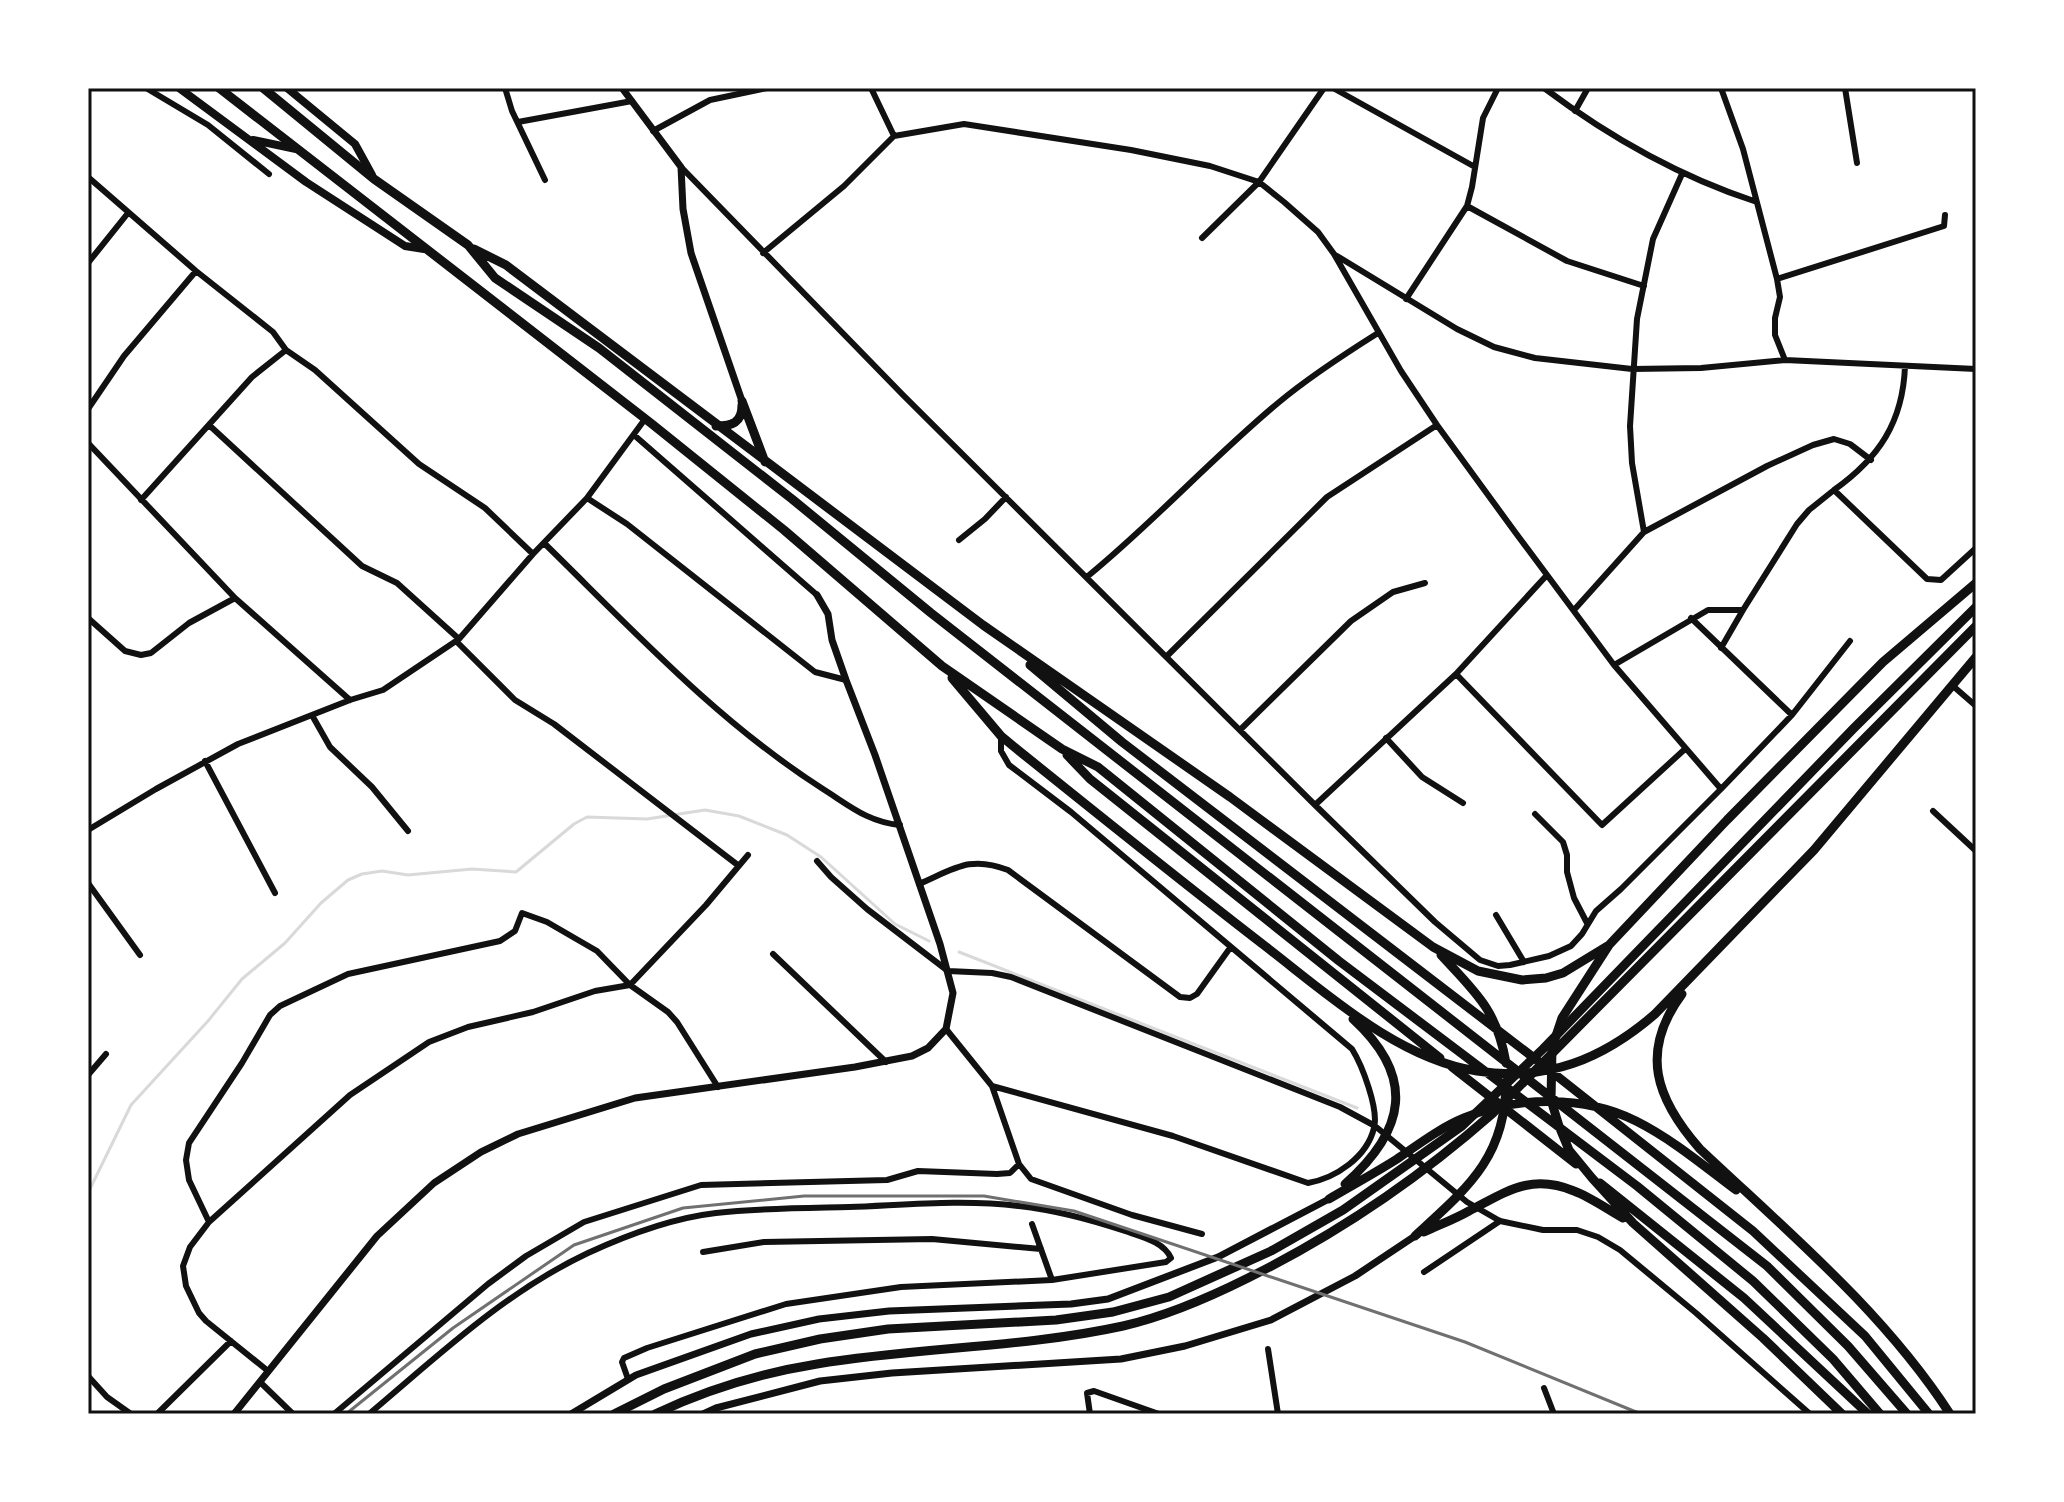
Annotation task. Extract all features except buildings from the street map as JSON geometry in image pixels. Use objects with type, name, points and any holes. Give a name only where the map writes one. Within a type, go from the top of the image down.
[{"type":"main road","points":[[179,88],[306,182],[405,246],[424,249]]},
{"type":"main road","points":[[219,88],[784,530],[942,666],[1062,749],[1098,767],[1339,961],[1637,1186],[1753,1281],[1802,1327],[1880,1414]]},
{"type":"main road","points":[[263,88],[374,179],[468,245],[506,265],[983,625],[1230,797],[1433,947],[1478,971],[1522,980],[1563,973],[1609,945]]},
{"type":"main road","points":[[287,88],[355,144],[374,179]]},
{"type":"main road","points":[[248,139],[296,149]]},
{"type":"main road","points":[[468,245],[495,278],[599,348],[931,613],[1767,1266],[1848,1346],[1907,1414]]},
{"type":"main road","points":[[716,426],[735,423],[742,412],[742,401]]},
{"type":"main road","points":[[742,401],[766,462]]},
{"type":"main road","points":[[1842,1414],[1633,1223],[1607,1197],[1569,1150],[1551,1100],[1552,1048],[1562,1018],[1609,945],[1883,662],[1976,583]]},
{"type":"main road","points":[[614,1414],[664,1389],[755,1354],[820,1339],[888,1329],[1056,1320],[1113,1312],[1169,1297],[1271,1251],[1343,1210],[1462,1126],[1543,1049],[1976,607]]},
{"type":"main road","points":[[983,625],[1122,742],[1538,1061],[1753,1231],[1865,1336],[1929,1414]]},
{"type":"main road","points":[[655,1414],[761,1375],[817,1363],[1055,1338],[1124,1326],[1179,1310],[1273,1266],[1370,1211],[1449,1152],[1543,1064],[1976,626]]},
{"type":"main road","points":[[1321,990],[1395,1039],[1448,1065],[1477,1071],[1533,1073],[1575,1063],[1627,1038],[1703,966],[1814,850],[1976,657]]},
{"type":"main road","points":[[942,666],[1001,736],[1173,876],[1321,990],[1374,1038],[1395,1081],[1393,1118],[1370,1163],[1329,1199]]},
{"type":"main road","points":[[1062,749],[1090,779],[1744,1298],[1868,1414]]},
{"type":"main road","points":[[1415,1236],[1480,1172],[1503,1121],[1506,1090],[1506,1068],[1496,1024],[1485,1003],[1433,947]]},
{"type":"main road","points":[[1703,966],[1669,1012],[1657,1048],[1657,1073],[1662,1095],[1678,1125],[1852,1294],[1933,1387],[1950,1414]]},
{"type":"main road","points":[[1329,1199],[1464,1118],[1499,1106],[1537,1102],[1589,1106],[1635,1121],[1677,1146],[1770,1216]]},
{"type":"main road","points":[[1415,1236],[1501,1192],[1529,1184],[1575,1191],[1633,1223]]},
{"type":"street","points":[[146,88],[208,125],[269,174]]},
{"type":"street","points":[[505,88],[545,180]]},
{"type":"street","points":[[622,88],[681,167],[763,253],[1315,805],[1435,922],[1480,960],[1498,966],[1549,956],[1571,946],[1608,898],[1621,889],[1792,715],[1850,641]]},
{"type":"street","points":[[653,131],[701,104],[767,88]]},
{"type":"street","points":[[871,88],[894,136]]},
{"type":"street","points":[[1202,238],[1259,182],[1324,88]]},
{"type":"street","points":[[1333,88],[1475,167]]},
{"type":"street","points":[[1406,299],[1467,206],[1483,118],[1498,88]]},
{"type":"street","points":[[1544,88],[1575,111],[1682,174],[1755,202]]},
{"type":"street","points":[[1575,111],[1588,88]]},
{"type":"street","points":[[1721,88],[1743,149],[1777,279],[1780,297],[1775,335],[1785,360]]},
{"type":"street","points":[[1845,88],[1857,163]]},
{"type":"street","points":[[518,122],[632,101]]},
{"type":"street","points":[[763,253],[844,186],[894,136],[964,124],[1145,153],[1210,166],[1259,182],[1318,232],[1437,425],[1614,665],[1721,789]]},
{"type":"street","points":[[681,167],[683,209],[691,253],[742,401]]},
{"type":"street","points":[[1644,532],[1632,463],[1630,426],[1637,319],[1653,239],[1682,174]]},
{"type":"street","points":[[88,177],[196,271],[273,332],[286,350],[315,370],[419,464],[485,508],[533,554]]},
{"type":"street","points":[[1467,206],[1567,261],[1644,286]]},
{"type":"street","points":[[88,263],[128,213]]},
{"type":"street","points":[[1777,279],[1944,226],[1945,215]]},
{"type":"street","points":[[1334,254],[1457,329],[1494,347],[1535,358],[1632,369],[1701,368],[1785,360],[1976,369]]},
{"type":"street","points":[[88,409],[124,356],[196,271]]},
{"type":"street","points":[[1088,576],[1277,403],[1329,363],[1378,333]]},
{"type":"street","points":[[141,500],[264,366],[286,350]]},
{"type":"street","points":[[1721,648],[1797,524],[1809,510],[1871,460],[1894,423],[1900,407],[1905,366]]},
{"type":"street","points":[[88,830],[205,761],[248,740],[383,690],[457,640],[587,498],[645,419]]},
{"type":"street","points":[[209,425],[362,566],[397,583],[515,700],[554,724],[739,866]]},
{"type":"street","points":[[1168,655],[1327,497],[1437,425]]},
{"type":"street","points":[[234,1414],[377,1236],[451,1170],[505,1139],[635,1098],[912,1056],[928,1048],[946,1029],[953,993],[948,971],[900,825],[832,640],[828,614],[817,595],[634,435]]},
{"type":"street","points":[[1574,610],[1644,532],[1767,466],[1834,439],[1850,444],[1871,460]]},
{"type":"street","points":[[88,443],[235,598],[350,700]]},
{"type":"street","points":[[1834,490],[1927,579],[1941,580],[1976,548]]},
{"type":"street","points":[[959,540],[1006,497]]},
{"type":"street","points":[[587,498],[627,524],[815,672],[846,680]]},
{"type":"street","points":[[544,543],[664,661],[757,744],[870,819],[900,825]]},
{"type":"street","points":[[1315,805],[1456,674],[1547,575]]},
{"type":"street","points":[[1241,729],[1351,621],[1393,592],[1425,583]]},
{"type":"street","points":[[88,618],[125,651],[141,655],[151,653],[189,623],[235,598]]},
{"type":"street","points":[[1614,665],[1708,610],[1743,610]]},
{"type":"street","points":[[1691,618],[1792,715]]},
{"type":"street","points":[[1456,674],[1602,825],[1685,749]]},
{"type":"street","points":[[1953,686],[1976,706]]},
{"type":"street","points":[[313,717],[330,747],[372,787],[408,831]]},
{"type":"street","points":[[992,1086],[1173,1136],[1308,1183],[1324,1180],[1344,1169],[1365,1147],[1375,1126],[1363,1068],[1352,1049],[1071,812],[1009,765],[1001,751],[1001,736]]},
{"type":"street","points":[[1386,738],[1422,777],[1463,803]]},
{"type":"street","points":[[205,761],[275,893]]},
{"type":"street","points":[[1933,811],[1976,851]]},
{"type":"street","points":[[1535,814],[1563,842],[1574,898],[1587,923]]},
{"type":"street","points":[[268,1371],[199,1313],[184,1276],[183,1266],[190,1247],[209,1222],[350,1095],[429,1042],[468,1027],[533,1012],[595,991],[630,985],[748,855]]},
{"type":"street","points":[[817,861],[867,909],[948,971],[1011,977],[1340,1107],[1375,1126],[1467,1202],[1500,1221],[1543,1230],[1577,1230],[1598,1237],[1620,1250],[1696,1313],[1810,1414]]},
{"type":"street","points":[[919,884],[970,863],[982,862],[1008,870],[1180,997],[1190,998],[1197,994],[1230,948]]},
{"type":"street","points":[[88,883],[140,955]]},
{"type":"street","points":[[209,1222],[189,1180],[186,1160],[189,1143],[242,1063],[264,1022],[280,1006],[348,974],[500,941],[515,931],[522,913],[547,922],[597,951],[630,985],[668,1012],[718,1087]]},
{"type":"street","points":[[1496,915],[1524,962]]},
{"type":"street","points":[[773,954],[886,1062]]},
{"type":"street","points":[[946,1029],[992,1086],[1019,1164],[1031,1179],[1132,1215],[1202,1234]]},
{"type":"street","points":[[88,1075],[106,1054]]},
{"type":"street","points":[[334,1414],[488,1284],[526,1256],[584,1222],[701,1185],[887,1180],[918,1171],[997,1174],[1010,1173],[1019,1164]]},
{"type":"street","points":[[571,1414],[628,1379],[751,1334],[819,1319],[889,1311],[1071,1304],[1108,1299],[1218,1257],[1329,1199]]},
{"type":"street","points":[[369,1414],[456,1338],[553,1271],[626,1237],[714,1213],[982,1203],[1021,1206],[1152,1240],[1168,1251],[1171,1258],[1166,1262],[1052,1280],[901,1287],[786,1304],[624,1358],[622,1362],[628,1379]]},
{"type":"street","points":[[1128,1232],[1132,1215]]},
{"type":"street","points":[[1424,1272],[1500,1221]]},
{"type":"street","points":[[1032,1224],[1052,1280]]},
{"type":"street","points":[[703,1414],[820,1381],[892,1373],[1121,1359],[1185,1346],[1271,1320],[1355,1276],[1415,1236]]},
{"type":"street","points":[[703,1252],[764,1242],[932,1239],[1041,1249]]},
{"type":"street","points":[[157,1414],[231,1341]]},
{"type":"street","points":[[1268,1349],[1278,1414]]},
{"type":"street","points":[[88,1376],[107,1397],[131,1414]]},
{"type":"street","points":[[260,1382],[293,1414]]},
{"type":"street","points":[[1544,1388],[1554,1414]]},
{"type":"street","points":[[1090,1414],[1087,1393],[1094,1391],[1159,1414]]},
{"type":"waterway","points":[[88,1193],[131,1105],[242,979],[285,943],[321,903],[348,880],[362,874],[382,871],[408,875],[472,869],[516,872],[574,824],[587,817],[647,819],[705,810],[739,816],[787,835],[821,857],[895,924],[929,941]]},
{"type":"waterway","points":[[959,952],[1357,1108]]},
{"type":"railway","points":[[346,1414],[453,1328],[574,1245],[683,1208],[804,1196],[984,1196],[1074,1211],[1465,1342],[1641,1414]]}]
